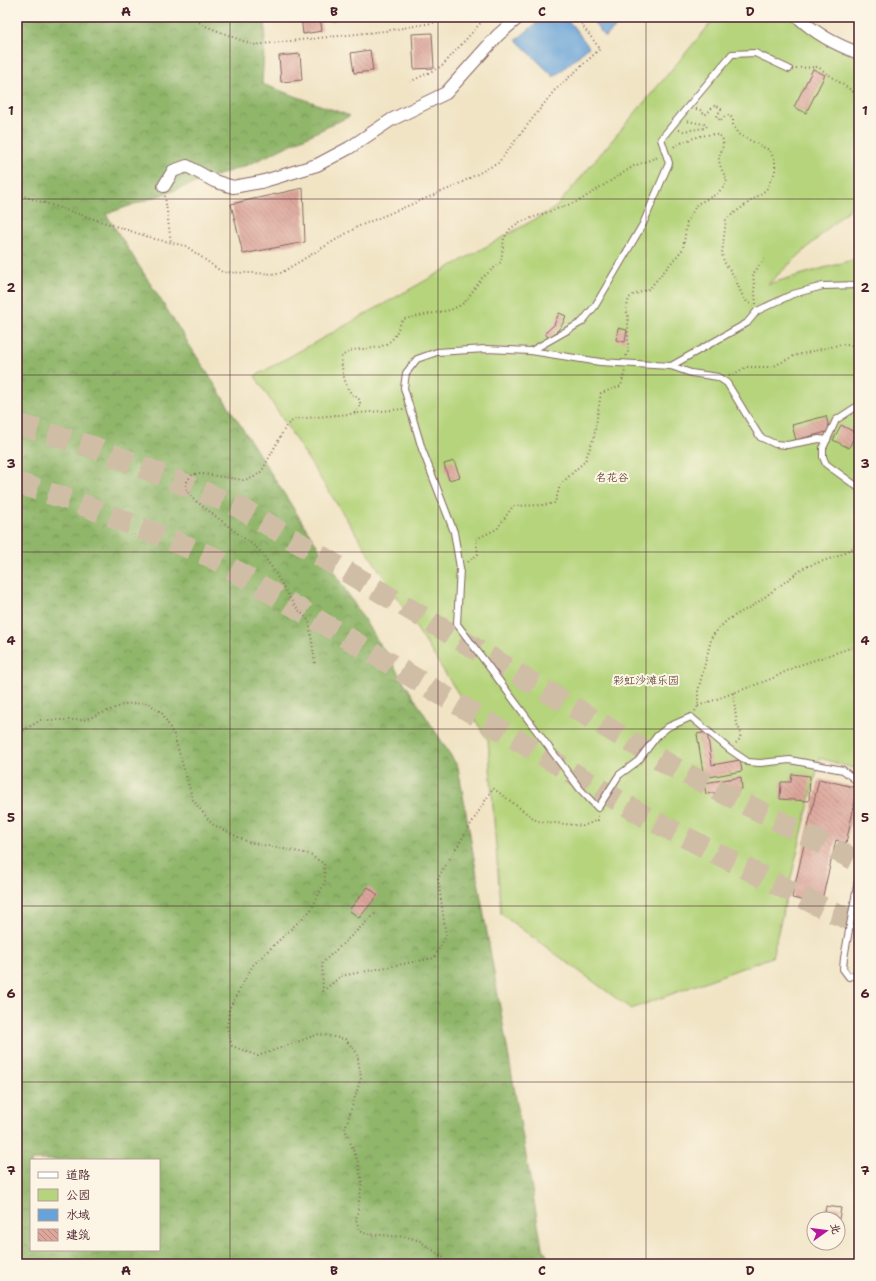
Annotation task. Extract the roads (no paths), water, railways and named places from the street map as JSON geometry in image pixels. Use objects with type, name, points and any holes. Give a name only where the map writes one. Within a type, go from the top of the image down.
[{"type":"street","points":[[164,186],[174,171],[187,166],[214,181],[233,187],[261,182],[317,165],[349,148],[391,120],[446,93],[498,35],[519,17]]},
{"type":"street","points":[[798,17],[811,29],[831,41],[859,53]]},
{"type":"lane","points":[[531,351],[582,322],[595,306],[643,224],[669,163],[661,139],[732,54],[755,53],[789,69]]},
{"type":"lane","points":[[671,366],[747,323],[757,311],[793,294],[823,286],[859,285]]},
{"type":"lane","points":[[827,440],[819,439],[787,445],[775,444],[760,437],[727,384],[718,377],[691,373],[671,366],[600,362],[531,351],[486,349],[437,352],[417,359],[406,373],[404,388],[422,449],[454,532],[460,568],[457,624],[580,789],[598,808],[619,775],[638,761],[658,736],[668,727],[691,717],[729,750],[748,762],[760,763],[790,760],[843,770],[859,783]]},
{"type":"lane","points":[[859,405],[836,420],[823,448],[823,457],[826,464],[859,488]]},
{"type":"lane","points":[[859,875],[843,969],[849,977],[859,973]]},
{"type":"water","points":[[544,17],[566,17],[589,47],[554,77],[516,40]]},
{"type":"water","points":[[590,17],[627,17],[605,37]]},
{"type":"tunnel","points":[[17,424],[93,447],[237,506],[673,767],[859,862]]},
{"type":"tunnel","points":[[17,483],[74,501],[212,557],[646,817],[829,911],[859,923]]},
{"type":"park label","name":"名花谷","points":[[612,477]]},
{"type":"park label","name":"彩虹沙滩乐园","points":[[646,680]]}]
